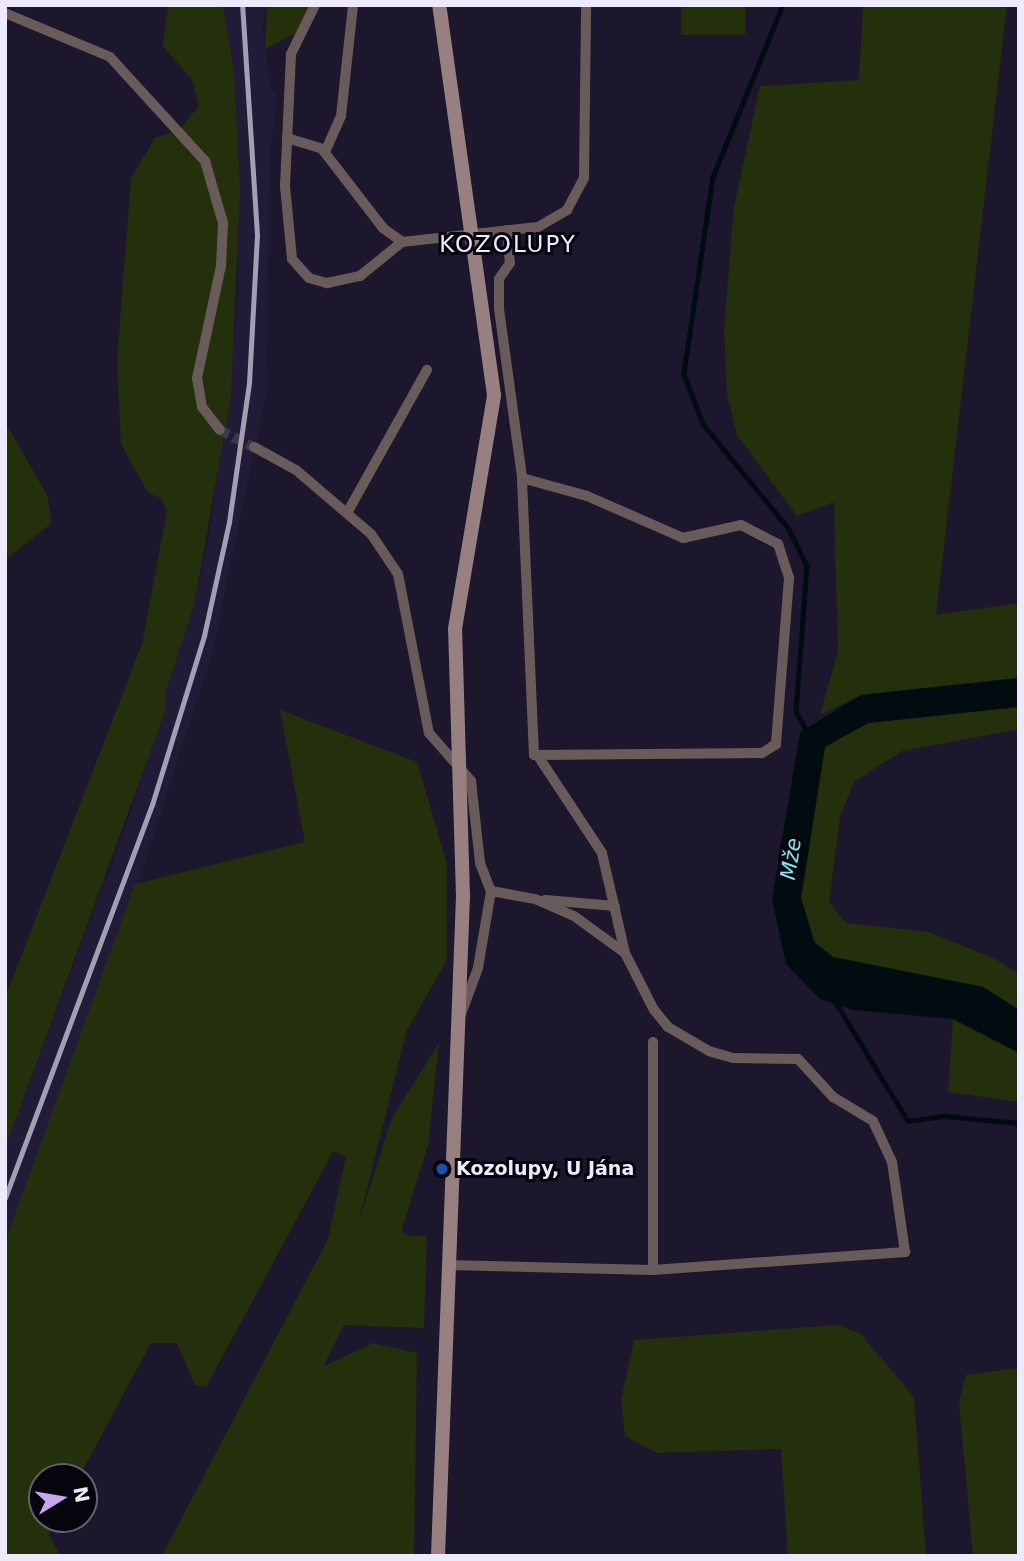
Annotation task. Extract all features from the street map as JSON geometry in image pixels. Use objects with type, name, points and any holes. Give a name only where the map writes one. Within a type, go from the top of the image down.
[{"type":"main road","points":[[439,5],[473,232],[494,415],[456,611],[460,769],[458,1022],[439,1556]]},
{"type":"street","points":[[315,5],[291,54],[287,219],[298,270],[327,283],[347,282],[402,242],[507,230],[555,220],[576,197],[584,178],[586,5]]},
{"type":"street","points":[[325,152],[341,116],[353,5]]},
{"type":"street","points":[[5,13],[110,57],[205,161],[223,223],[221,266],[197,378],[202,407],[220,430]]},
{"type":"street","points":[[287,138],[325,152],[383,228],[402,242]]},
{"type":"street","points":[[448,1265],[653,1270],[905,1252],[892,1162],[873,1121],[834,1097],[798,1059],[733,1058],[668,1027],[625,953],[602,853],[530,747],[522,478],[499,309],[499,279],[510,263],[507,230]]},
{"type":"street","points":[[346,513],[427,370]]},
{"type":"street","points":[[254,447],[296,470],[346,513],[392,561],[408,608],[429,733],[471,781],[480,863],[491,891],[478,968],[458,1022]]},
{"type":"street","points":[[522,478],[587,496],[682,538],[728,526],[761,530],[784,552],[789,578],[781,732],[769,751],[540,758]]},
{"type":"street","points":[[491,891],[535,899],[615,906]]},
{"type":"street","points":[[535,899],[574,916],[625,953]]},
{"type":"street","points":[[653,1042],[653,1270]]},
{"type":"shaded area","points":[[223,5],[267,5],[262,28],[271,92],[277,89],[269,171],[267,389],[212,654],[124,927],[5,1242],[5,1149],[133,806],[190,602],[196,600],[212,519],[239,294],[234,73]]},
{"type":"green space","points":[[168,5],[223,5],[234,73],[240,189],[231,395],[195,601],[165,694],[166,709],[5,1149],[5,998],[142,644],[167,511],[161,498],[148,493],[121,444],[117,360],[131,178],[155,138],[179,130],[199,106],[192,80],[163,46]]},
{"type":"green space","points":[[267,5],[307,5],[307,10],[300,31],[265,49]]},
{"type":"green space","points":[[681,5],[745,5],[745,35],[681,35]]},
{"type":"green space","points":[[863,5],[1007,5],[936,615],[1019,603],[1019,678],[861,695],[820,715],[838,651],[834,502],[797,516],[737,435],[727,394],[724,329],[734,207],[760,86],[859,80]]},
{"type":"green space","points":[[5,422],[47,495],[52,523],[5,560]]},
{"type":"green space","points":[[1019,707],[1019,729],[902,751],[854,782],[840,816],[829,902],[846,923],[929,932],[995,959],[1019,974],[1019,1010],[983,987],[833,957],[815,942],[801,898],[825,747],[868,723]]},
{"type":"green space","points":[[280,710],[417,762],[447,864],[447,960],[407,1030],[358,1224],[392,1118],[439,1043],[428,1145],[402,1229],[405,1235],[427,1236],[424,1328],[344,1325],[323,1367],[373,1343],[417,1353],[414,1556],[162,1556],[328,1239],[346,1156],[333,1152],[206,1387],[195,1385],[177,1343],[151,1343],[87,1463],[28,1463],[28,1533],[49,1533],[60,1556],[5,1556],[5,1242],[135,884],[305,842]]},
{"type":"green space","points":[[953,1019],[1019,1053],[1019,1102],[948,1092]]},
{"type":"green space","points":[[837,1325],[860,1333],[914,1397],[926,1556],[788,1556],[781,1449],[657,1453],[625,1436],[621,1400],[634,1340]]},
{"type":"green space","points":[[1019,1368],[1019,1556],[973,1556],[959,1402],[966,1375]]},
{"type":"water","name":"Mže","points":[[1019,678],[1019,707],[868,723],[825,747],[801,898],[814,942],[833,957],[983,987],[1019,1010],[1019,1053],[953,1019],[853,1010],[820,999],[786,964],[772,899],[800,732],[861,695]]},
{"type":"waterway","points":[[783,5],[713,177],[684,374],[703,424],[789,529],[807,566],[796,711],[807,731]]},
{"type":"waterway","points":[[835,1001],[908,1121],[945,1116],[1019,1123]]},
{"type":"tunnel","points":[[220,430],[254,447]]},
{"type":"railway","points":[[5,1198],[152,805],[204,636],[229,522],[249,383],[257,235],[242,5]]},
{"type":"place","name":"Kozolupy, U Jána","points":[[442,1169]]},
{"type":"district","name":"KOZOLUPY","points":[[508,244]]}]
